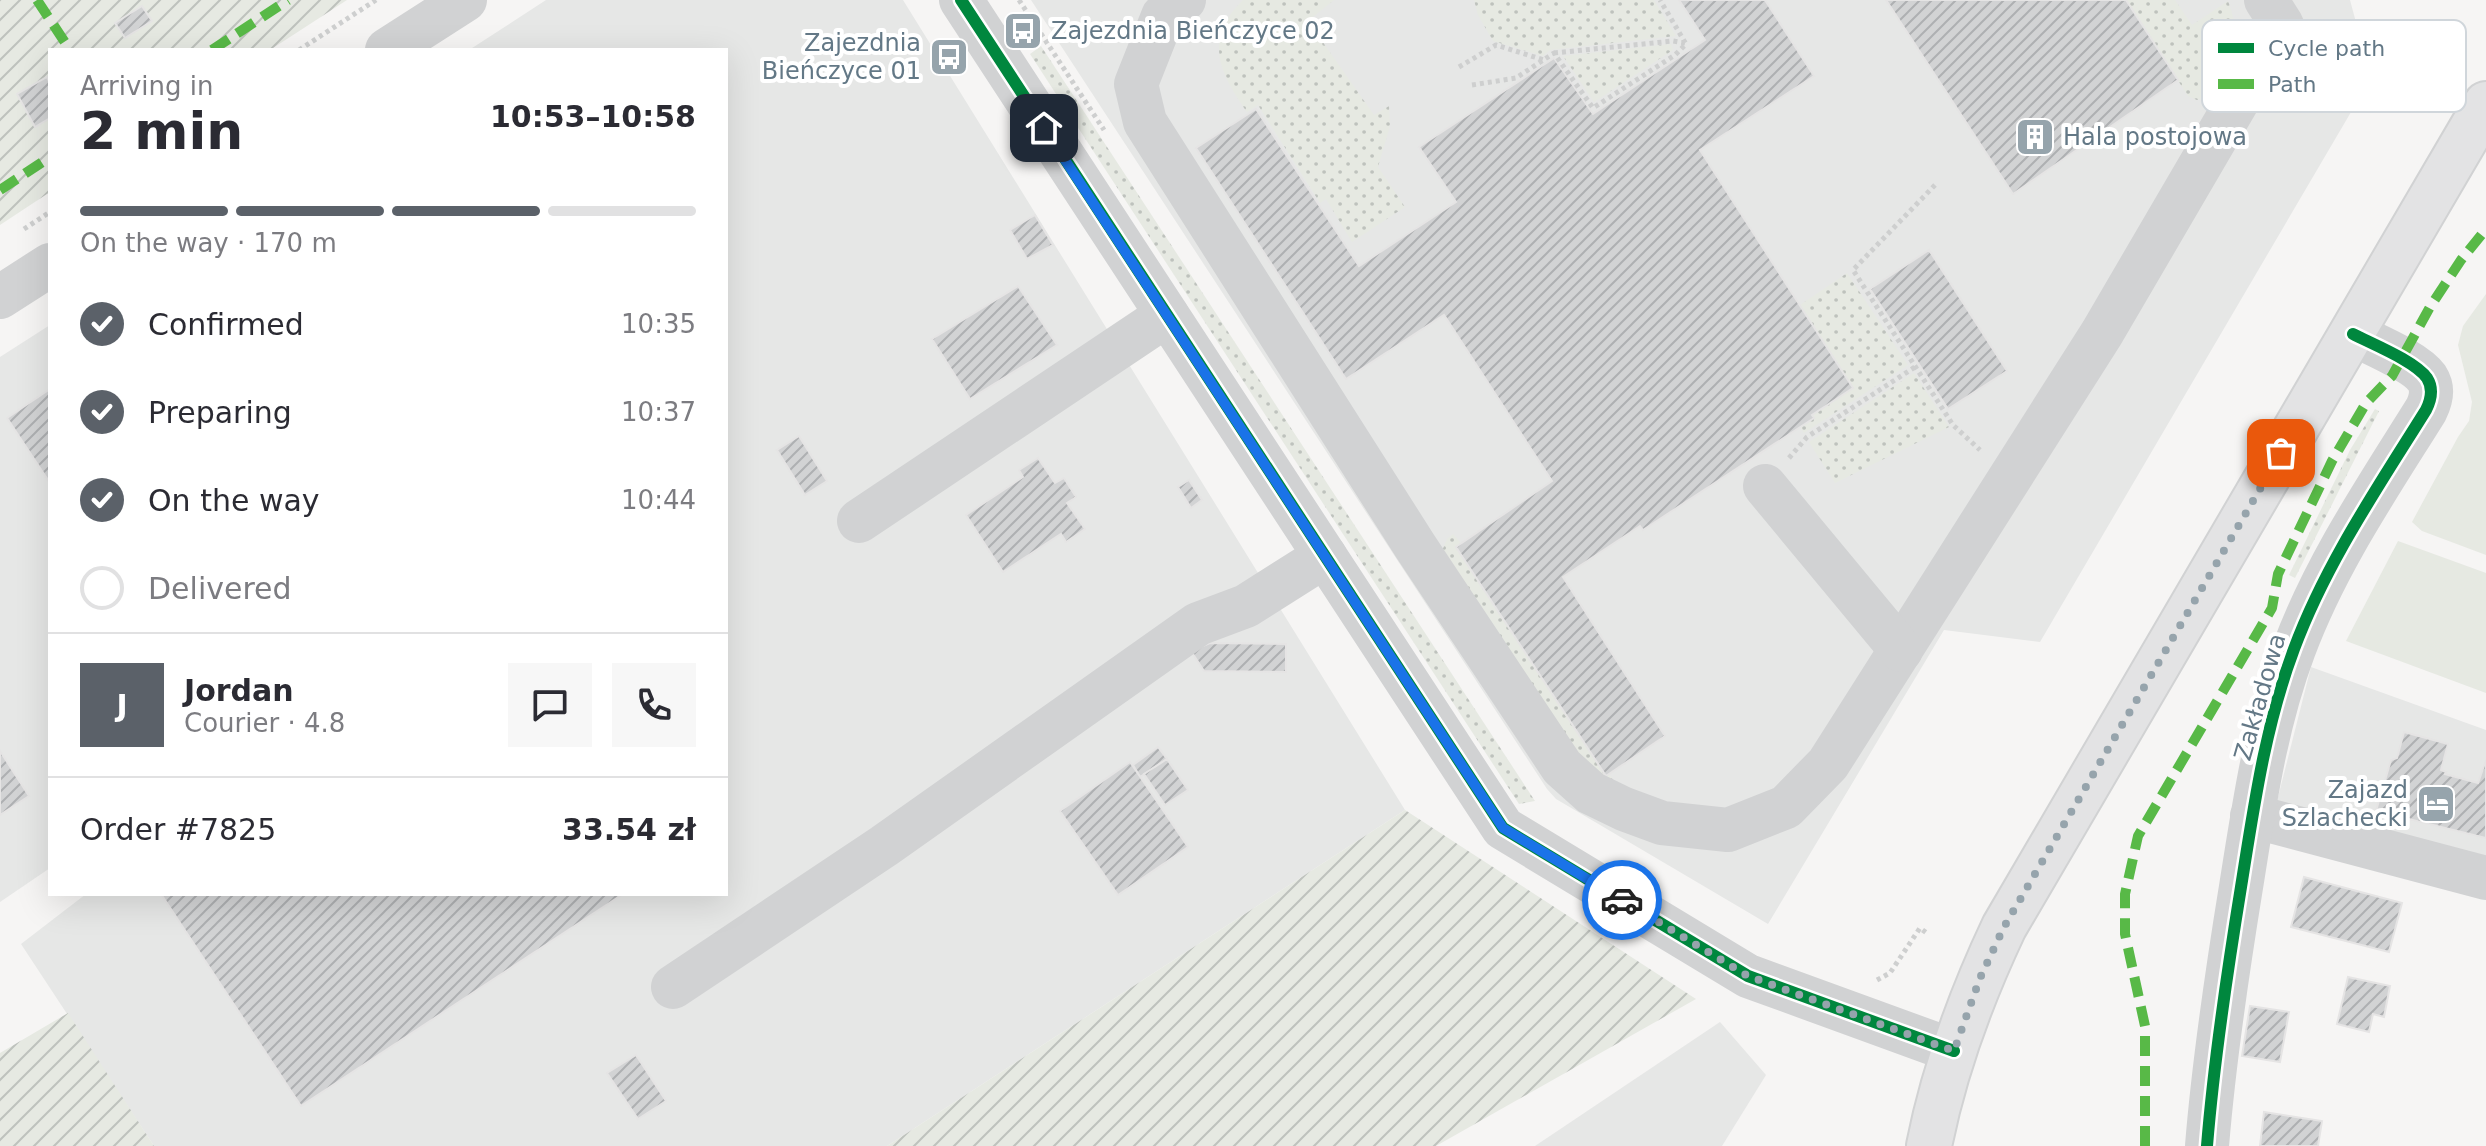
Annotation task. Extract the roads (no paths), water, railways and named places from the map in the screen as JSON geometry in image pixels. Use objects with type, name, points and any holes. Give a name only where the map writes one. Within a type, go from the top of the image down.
[{"type":"main road","points":[[1929,1146],[1954,1051],[1980,978],[2022,894],[2486,104]]},
{"type":"street","points":[[390,48],[465,0]]},
{"type":"street","points":[[961,0],[1503,828],[1748,976],[1954,1051]]},
{"type":"street","points":[[1184,0],[1163,16],[1136,84],[1145,122],[1415,546],[1562,767],[1591,793],[1662,823],[1728,830],[1786,807],[1828,764],[2102,333],[2222,112]]},
{"type":"street","points":[[0,297],[48,266]]},
{"type":"street","points":[[859,521],[1167,315]]},
{"type":"street","name":"Zakładowa","points":[[2207,1146],[2214,1054],[2252,816],[2274,710],[2295,647],[2362,510],[2431,399],[2431,388],[2420,371],[2353,334]]},
{"type":"street","points":[[1765,486],[1901,650]]},
{"type":"street","points":[[673,987],[884,846],[1198,624],[1246,606],[1325,556]]},
{"type":"street","points":[[2252,816],[2486,878]]},
{"type":"place","name":"Zajezdnia Bieńczyce 02","points":[[1023,31]]},
{"type":"place","name":"Zajezdnia Bieńczyce 01","points":[[949,57]]},
{"type":"place","name":"Hala postojowa","points":[[2035,137]]},
{"type":"place","name":"Zajazd Szlachecki","points":[[2436,804]]}]
